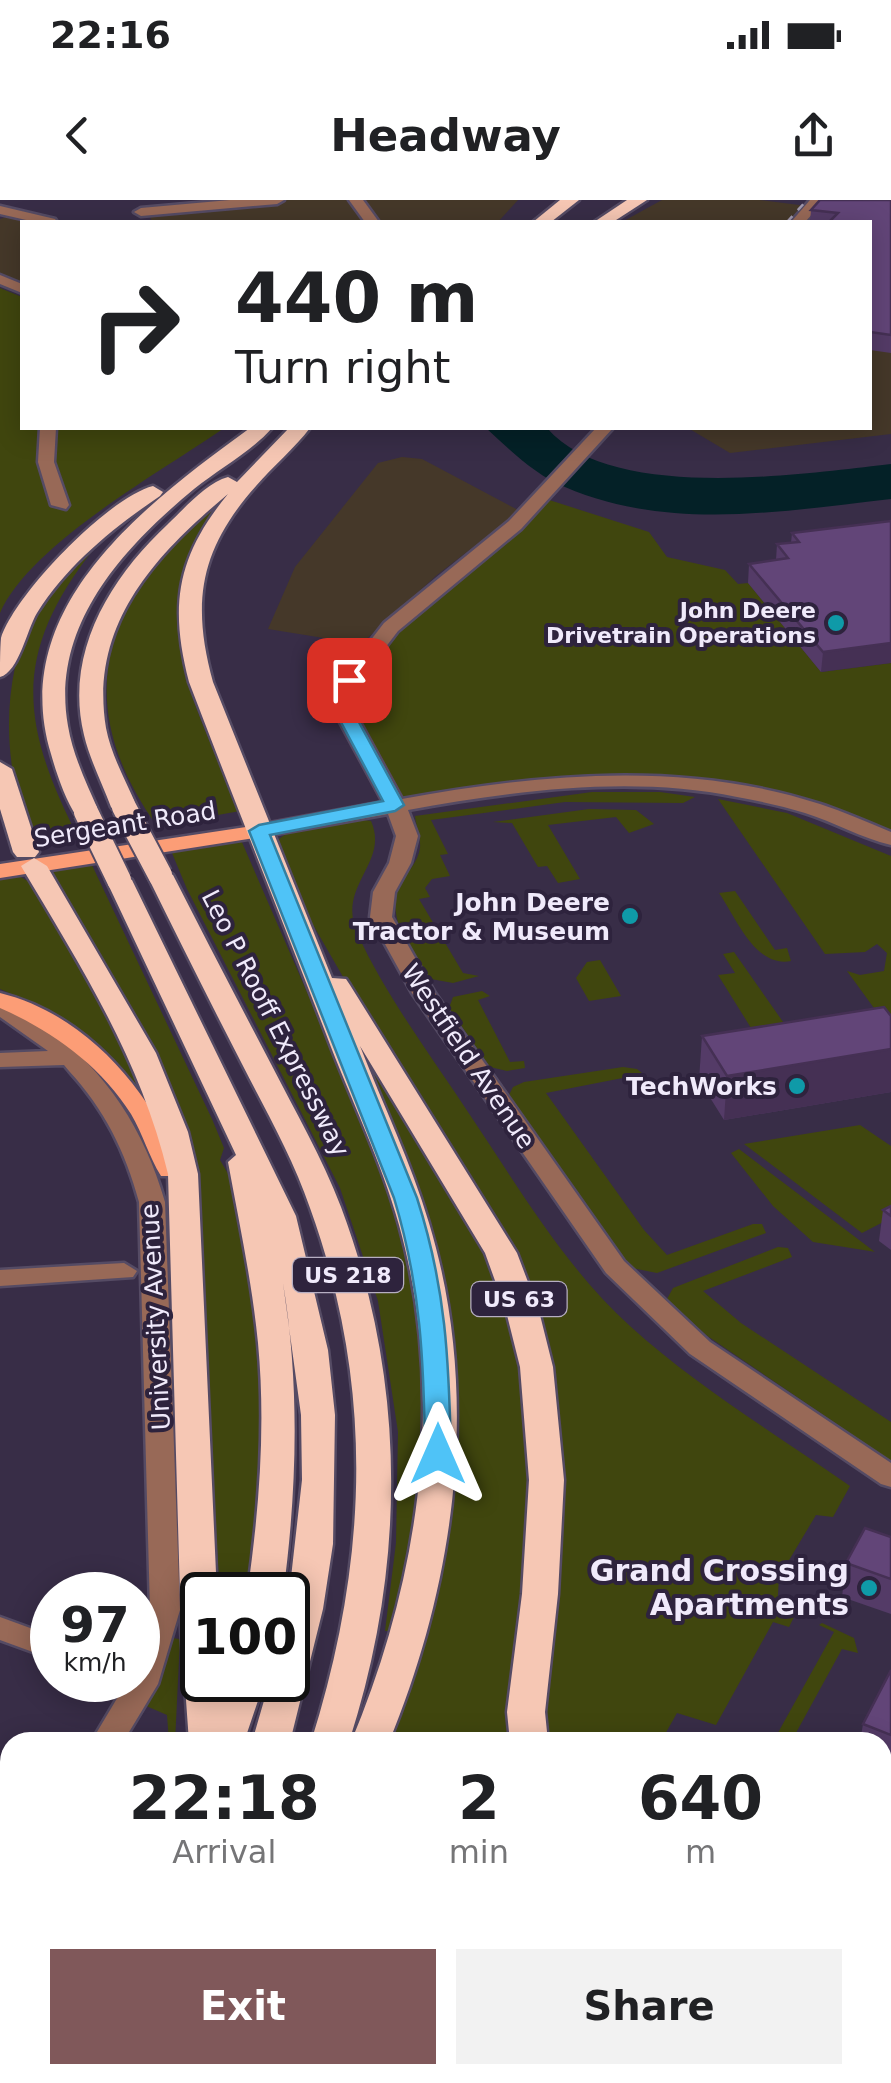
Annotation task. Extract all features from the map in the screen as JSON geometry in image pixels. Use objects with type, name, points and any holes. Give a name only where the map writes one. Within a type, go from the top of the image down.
[{"type":"highway","points":[[524,220],[542,200]]},
{"type":"highway","points":[[543,220],[571,200]]},
{"type":"highway","points":[[598,211],[639,200]]},
{"type":"highway","name":"US 218","points":[[257,430],[215,458],[123,542],[80,601],[58,648],[53,692],[58,736],[86,812],[236,1119],[280,1216],[296,1266],[315,1358],[320,1405],[319,1524],[311,1583],[275,1732]]},
{"type":"highway","points":[[255,823],[193,662],[187,606],[192,573],[204,540],[258,464],[298,430]]},
{"type":"highway","points":[[0,670],[25,612],[71,556],[144,498],[215,458]]},
{"type":"highway","name":"Leo P Rooff Expressway","points":[[258,464],[156,545],[126,582],[102,626],[91,669],[92,710],[95,731],[124,807],[308,1166],[355,1298],[374,1402],[376,1462],[368,1586],[336,1727]]},
{"type":"highway","points":[[0,769],[20,858],[151,1070],[165,1102],[184,1174],[200,1646],[207,1732]]},
{"type":"highway","name":"US 63","points":[[255,823],[293,913],[501,1253],[525,1318],[544,1403],[549,1492],[526,1712],[527,1732]]},
{"type":"highway","points":[[293,913],[406,1198],[420,1244],[436,1342],[438,1454],[432,1524],[414,1615],[376,1730]]},
{"type":"highway","points":[[236,1119],[264,1265],[278,1388],[268,1572]]},
{"type":"highway","points":[[228,1732],[239,1702]]},
{"type":"main road","name":"Sergeant Road","points":[[0,871],[20,858],[255,823]]},
{"type":"main road","points":[[5,1008],[48,1021],[72,1036],[109,1069],[141,1108],[172,1176],[186,1260]]},
{"type":"street","points":[[140,211],[277,200]]},
{"type":"street","points":[[800,220],[818,200]]},
{"type":"street","points":[[2,213],[39,220]]},
{"type":"street","points":[[48,430],[46,462],[60,505]]},
{"type":"street","name":"Westfield Avenue","points":[[600,432],[543,498],[391,628],[349,680],[345,713],[395,805],[406,836],[400,863],[380,904],[386,929],[424,994],[593,1240],[640,1295],[700,1348],[891,1477]]},
{"type":"street","points":[[255,823],[574,781],[690,782],[800,803],[891,839]]},
{"type":"street","points":[[2,1060],[21,1042],[5,1008]]},
{"type":"street","name":"University Avenue","points":[[5,1008],[71,1058],[120,1115],[141,1156],[152,1202],[166,1578],[165,1610],[160,1623]]},
{"type":"street","points":[[2,1060],[71,1058]]},
{"type":"street","points":[[0,1278],[124,1271]]},
{"type":"street","points":[[0,1628],[30,1640]]},
{"type":"street","name":"University Avenue","points":[[111,1732],[127,1702]]},
{"type":"shaded area","points":[[245,200],[518,200],[500,220],[151,220],[147,209]]},
{"type":"shaded area","points":[[662,200],[760,200],[807,206],[794,220],[626,220]]},
{"type":"shaded area","points":[[891,200],[891,434],[730,453],[691,430],[872,430],[872,220]]},
{"type":"shaded area","points":[[0,219],[21,220],[20,294],[0,285]]},
{"type":"shaded area","points":[[488,430],[550,430],[577,451],[615,467],[661,475],[760,477],[891,464],[891,499],[726,514],[645,510],[565,487],[523,461]]},
{"type":"shaded area","points":[[402,457],[422,459],[520,511],[437,575],[361,644],[268,629],[295,567],[378,463]]},
{"type":"green space","points":[[0,288],[20,296],[20,430],[221,430],[67,536],[16,587],[0,613]]},
{"type":"green space","points":[[543,498],[649,532],[667,557],[725,570],[738,584],[748,583],[821,672],[891,663],[891,839],[837,815],[650,780],[395,805],[345,713],[366,656]]},
{"type":"green space","points":[[209,510],[215,511],[192,550],[181,588],[178,625],[193,698],[240,811],[157,826],[130,781],[113,738],[107,697],[110,657],[122,619],[143,581],[172,545]]},
{"type":"green space","points":[[91,546],[96,546],[49,620],[33,688],[44,758],[78,837],[32,843],[10,754],[15,667],[34,609]]},
{"type":"green space","points":[[592,792],[660,792],[695,797],[683,803],[565,802],[431,820],[448,854],[440,855],[450,876],[432,879],[425,888],[430,897],[419,899],[463,973],[479,976],[453,983],[431,979],[402,934],[395,908],[401,883],[420,848],[415,816]]},
{"type":"green space","points":[[718,799],[787,813],[891,856],[891,1025],[887,1026],[847,971],[860,975],[884,971],[887,953],[877,944],[865,952],[825,954]]},
{"type":"green space","points":[[589,809],[636,810],[654,824],[629,833],[616,817],[548,825],[580,879],[558,883],[547,866],[538,867],[512,823],[493,822]]},
{"type":"green space","points":[[371,821],[374,850],[353,903],[358,935],[396,1004],[584,1278],[656,1348],[850,1486],[833,1517],[816,1515],[779,1577],[777,1611],[795,1615],[789,1627],[773,1622],[716,1725],[677,1713],[666,1732],[538,1732],[540,1338],[388,1055],[308,916],[275,844],[291,832]]},
{"type":"green space","points":[[241,840],[385,1172],[415,1273],[427,1393],[419,1504],[392,1631],[385,1631],[396,1543],[398,1432],[378,1301],[340,1188],[172,853]]},
{"type":"green space","points":[[91,863],[224,1148],[220,1160],[234,1184],[262,1343],[262,1489],[250,1572],[219,1572],[195,1198],[49,869]]},
{"type":"green space","points":[[0,877],[21,877],[34,885],[130,1046],[152,1108],[120,1070],[85,1038],[45,1011],[0,989]]},
{"type":"green space","points":[[735,891],[775,950],[787,948],[791,961],[767,957],[748,939],[719,893]]},
{"type":"green space","points":[[734,952],[795,1039],[761,1044],[718,975],[735,973],[723,954]]},
{"type":"green space","points":[[600,960],[621,996],[589,1001],[576,978],[587,962]]},
{"type":"green space","points":[[482,991],[490,996],[478,1000],[510,1062],[524,1061],[525,1068],[507,1071],[490,1067],[449,1008],[453,997]]},
{"type":"green space","points":[[344,1020],[487,1255],[521,1353],[536,1464],[511,1732],[387,1732],[401,1698],[451,1409]]},
{"type":"green space","points":[[623,1067],[643,1074],[546,1093],[644,1230],[667,1255],[753,1224],[762,1224],[766,1233],[657,1273],[632,1268],[612,1245],[509,1095],[513,1087],[524,1082]]},
{"type":"green space","points":[[860,1125],[891,1146],[891,1218],[862,1233],[744,1144]]},
{"type":"green space","points":[[739,1149],[875,1252],[813,1242],[773,1206],[731,1153]]},
{"type":"green space","points":[[778,1247],[788,1248],[792,1257],[703,1291],[741,1323],[891,1422],[891,1461],[706,1335],[667,1299],[673,1288]]},
{"type":"green space","points":[[819,1625],[854,1638],[858,1653],[842,1649],[796,1732],[778,1732],[834,1632]]},
{"type":"green space","points":[[171,1638],[180,1639],[175,1732],[168,1732],[167,1715],[144,1705],[160,1702],[160,1665]]},
{"type":"building","points":[[820,200],[891,200],[891,335],[872,332],[872,220],[831,220],[838,213],[811,210]]},
{"type":"building","name":"John Deere Drivetrain Operations","points":[[891,521],[891,643],[823,652],[749,564],[788,558],[777,544],[799,542],[792,533]]},
{"type":"building","points":[[884,1007],[891,1016],[891,1049],[727,1076],[702,1036]]},
{"type":"building","points":[[865,1528],[891,1537],[891,1579],[846,1563]]},
{"type":"building","points":[[891,1670],[891,1732],[863,1724]]},
{"type":"railway","points":[[789,220],[807,200]]},
{"type":"place","name":"John Deere Drivetrain Operations","points":[[836,623]]},
{"type":"place","name":"John Deere Tractor & Museum","points":[[630,916]]},
{"type":"place","name":"TechWorks","points":[[797,1086]]},
{"type":"place","name":"Grand Crossing Apartments","points":[[869,1588]]},
{"type":"route","points":[[349,680],[344,696],[345,713],[395,805],[259,831],[406,1198],[420,1244],[436,1342],[438,1454]]}]
